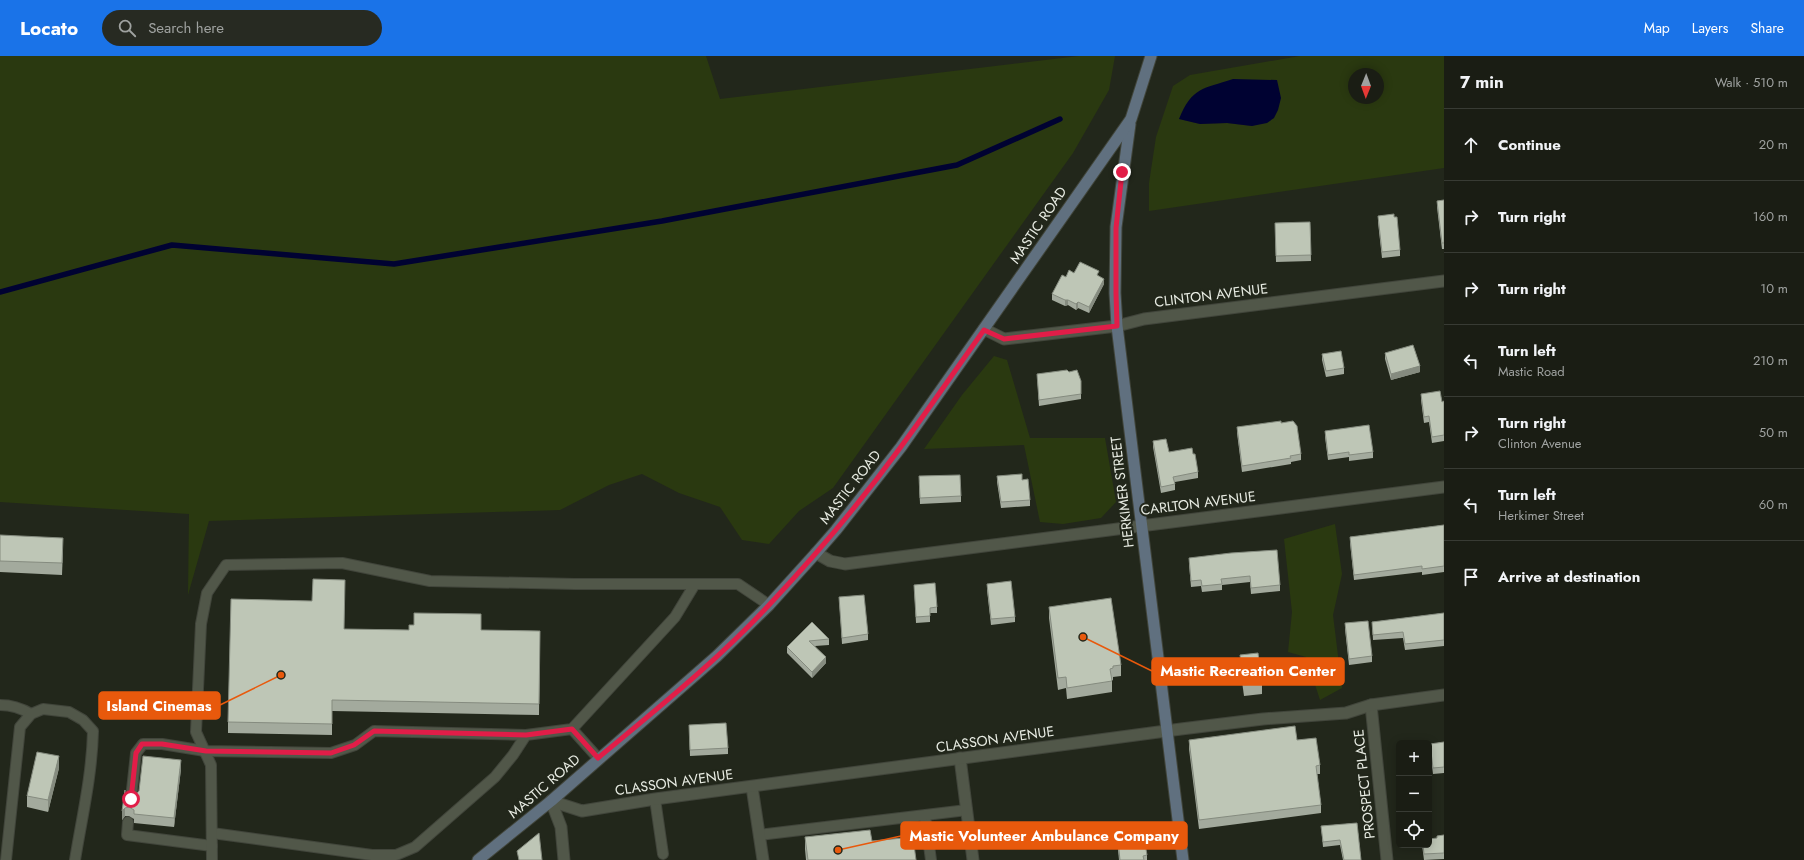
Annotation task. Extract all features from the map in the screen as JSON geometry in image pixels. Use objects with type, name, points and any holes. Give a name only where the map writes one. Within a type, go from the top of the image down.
[{"type":"main road","name":"MASTIC ROAD","points":[[478,860],[551,801],[598,758],[681,689],[723,651],[769,605],[836,530],[901,447],[984,330],[1062,215],[1131,119],[1151,56]]},
{"type":"main road","name":"HERKIMER STREET","points":[[1131,119],[1122,172],[1116,228],[1115,279],[1117,326],[1183,860]]},
{"type":"street","name":"CLINTON AVENUE","points":[[984,330],[1004,339],[1117,326],[1136,320],[1444,281]]},
{"type":"street","name":"CARLTON AVENUE","points":[[816,553],[830,561],[845,564],[1444,487]]},
{"type":"street","name":"CLASSON AVENUE","points":[[551,801],[582,811],[655,799],[1167,731],[1263,719],[1346,713],[1371,705],[1444,695]]},
{"type":"street","name":"PROSPECT PLACE","points":[[1371,705],[1387,860]]},
{"type":"street","points":[[960,758],[973,860]]},
{"type":"street","points":[[752,787],[763,860]]},
{"type":"street","points":[[551,801],[561,827],[564,860]]},
{"type":"lane","points":[[212,860],[211,766],[206,751],[196,732],[201,624],[207,592],[226,565],[342,563],[430,581],[575,584],[738,584],[769,605]]},
{"type":"lane","points":[[131,799],[136,753],[142,744],[162,744],[206,751],[331,753],[354,745],[374,731],[526,735],[572,729],[675,616],[695,584]]},
{"type":"lane","points":[[0,705],[8,705],[23,709],[31,714]]},
{"type":"lane","points":[[6,860],[20,727],[31,714],[43,709],[69,712],[83,720],[93,731],[88,789],[75,860]]},
{"type":"lane","points":[[572,729],[598,758]]},
{"type":"lane","points":[[212,833],[372,855],[396,855],[415,847],[482,790],[513,755],[526,735]]},
{"type":"lane","points":[[655,799],[662,854]]},
{"type":"lane","points":[[759,835],[967,810]]},
{"type":"lane","points":[[925,816],[931,860]]},
{"type":"lane","points":[[128,822],[127,835],[212,846]]},
{"type":"green space","points":[[0,56],[706,56],[720,99],[1079,56],[1115,56],[1109,90],[1073,153],[833,488],[799,511],[769,544],[742,540],[720,507],[679,493],[642,474],[609,485],[560,510],[209,521],[188,595],[189,514],[0,502]]},
{"type":"green space","points":[[1300,56],[1444,56],[1444,168],[1149,211],[1149,183],[1156,137],[1173,86],[1190,75]],"holes":[[[1274,118],[1252,126],[1227,123],[1200,124],[1179,119]]]},
{"type":"green space","points":[[994,356],[1007,360],[1030,438],[1105,438],[1116,502],[1101,518],[1063,524],[1040,522],[1024,445],[924,449],[962,395]]},
{"type":"green space","points":[[1335,524],[1342,574],[1333,615],[1342,688],[1320,700],[1306,657],[1288,652],[1292,612],[1284,539]]},
{"type":"shaded area","points":[[1233,79],[1277,80],[1281,98],[1274,118],[1267,123],[1252,126],[1227,123],[1200,124],[1179,119],[1194,95],[1206,88]]},
{"type":"building","points":[[1444,200],[1444,243],[1442,243],[1437,201]]},
{"type":"building","points":[[1394,214],[1394,217],[1397,217],[1400,250],[1382,252],[1378,216]]},
{"type":"building","points":[[1310,222],[1311,255],[1276,256],[1275,223]]},
{"type":"building","points":[[1080,262],[1099,271],[1097,275],[1104,279],[1089,307],[1078,302],[1076,304],[1052,294],[1062,275],[1066,277],[1069,270],[1074,273]]},
{"type":"building","points":[[1413,345],[1420,366],[1391,374],[1385,353]]},
{"type":"building","points":[[1341,351],[1344,368],[1326,371],[1322,354]]},
{"type":"building","points":[[1067,370],[1069,372],[1077,370],[1081,381],[1081,394],[1039,400],[1037,374]]},
{"type":"building","points":[[1440,391],[1442,402],[1444,401],[1444,435],[1432,437],[1429,416],[1424,417],[1421,394]]},
{"type":"building","points":[[1281,421],[1281,423],[1293,421],[1297,426],[1301,454],[1290,456],[1291,458],[1242,466],[1237,427]]},
{"type":"building","points":[[1369,425],[1373,452],[1349,455],[1349,452],[1328,455],[1325,431]]},
{"type":"building","points":[[1166,439],[1169,452],[1192,448],[1193,454],[1195,454],[1198,472],[1173,477],[1175,484],[1161,487],[1153,441]]},
{"type":"building","points":[[1022,474],[1022,480],[1028,479],[1030,500],[1001,502],[997,476]]},
{"type":"building","points":[[960,475],[961,496],[920,498],[919,476]]},
{"type":"building","points":[[1444,525],[1444,566],[1422,569],[1422,566],[1354,575],[1350,537]]},
{"type":"building","points":[[0,535],[63,538],[62,563],[0,561]]},
{"type":"building","points":[[1277,550],[1280,585],[1251,588],[1250,576],[1221,579],[1222,584],[1202,586],[1201,580],[1191,581],[1189,558]]},
{"type":"building","points":[[313,579],[345,580],[344,629],[409,630],[409,625],[414,625],[414,613],[481,614],[481,630],[540,631],[539,704],[332,700],[332,724],[228,722],[231,599],[312,601]]},
{"type":"building","points":[[1011,581],[1015,617],[991,619],[987,584]]},
{"type":"building","points":[[935,583],[937,607],[930,608],[930,616],[916,617],[914,585]]},
{"type":"building","points":[[864,595],[868,634],[842,638],[839,597]]},
{"type":"building","points":[[1111,598],[1121,665],[1113,666],[1113,668],[1110,669],[1112,681],[1067,688],[1066,677],[1058,678],[1049,607]]},
{"type":"building","points":[[1444,613],[1444,640],[1405,644],[1403,632],[1373,635],[1372,622]]},
{"type":"building","points":[[1368,621],[1372,656],[1349,659],[1345,623]]},
{"type":"building","points":[[812,622],[829,639],[809,641],[826,657],[812,672],[787,647]]},
{"type":"building","points":[[1258,653],[1262,683],[1244,685],[1240,655]]},
{"type":"building","points":[[726,723],[728,748],[690,750],[689,725]]},
{"type":"building","points":[[1295,726],[1297,740],[1316,738],[1320,765],[1316,766],[1321,805],[1199,820],[1189,740]]},
{"type":"building","points":[[1444,742],[1444,767],[1433,768],[1432,744]]},
{"type":"building","points":[[37,752],[59,756],[48,800],[27,796]]},
{"type":"building","points":[[143,756],[181,760],[174,818],[134,814],[134,810],[129,807],[122,811],[125,790],[125,793],[130,797],[134,796],[139,791]]},
{"type":"building","points":[[1357,823],[1361,860],[1344,860],[1340,840],[1323,842],[1321,826]]},
{"type":"building","points":[[870,830],[872,841],[913,837],[916,860],[808,860],[805,837]]},
{"type":"building","points":[[539,833],[542,860],[519,860],[517,851]]},
{"type":"building","points":[[1444,835],[1444,853],[1424,854],[1423,848],[1432,848],[1432,839],[1437,838],[1437,836]]},
{"type":"building","points":[[1144,838],[1147,855],[1143,856],[1144,860],[1120,860],[1118,841]]},
{"type":"waterway","points":[[0,292],[172,245],[394,264],[662,221],[957,165],[1060,119]]},
{"type":"place","name":"Mastic Recreation Center","points":[[1083,637]]},
{"type":"place","name":"Island Cinemas","points":[[281,675]]},
{"type":"place","name":"Mastic Volunteer Ambulance Company","points":[[838,850]]},
{"type":"route","points":[[131,799],[136,753],[142,744],[162,744],[206,751],[331,753],[354,745],[374,731],[526,735],[572,729],[598,758],[675,694],[745,630],[769,605],[836,530],[869,489],[901,447],[984,330],[1004,339],[1031,334],[1117,326],[1115,259],[1116,228],[1122,172]]}]
